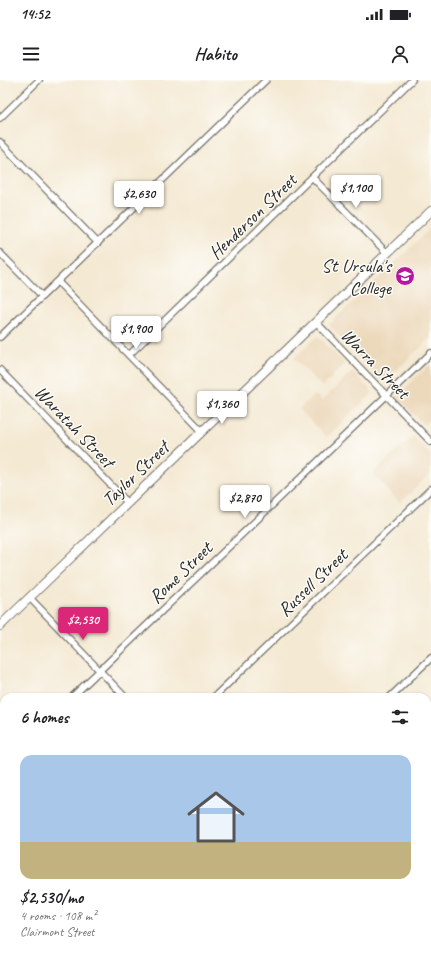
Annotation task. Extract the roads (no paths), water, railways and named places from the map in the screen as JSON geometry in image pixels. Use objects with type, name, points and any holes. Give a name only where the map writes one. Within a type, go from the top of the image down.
[{"type":"street","points":[[0,118],[39,80]]},
{"type":"street","points":[[0,337],[266,80]]},
{"type":"street","name":"Henderson Street","points":[[129,355],[313,178],[412,80]]},
{"type":"street","points":[[0,142],[98,242]]},
{"type":"street","points":[[313,178],[387,253]]},
{"type":"street","name":"Taylor Street","points":[[0,626],[431,211]]},
{"type":"street","points":[[0,253],[42,296]]},
{"type":"street","points":[[58,282],[202,431]]},
{"type":"street","name":"Warra Street","points":[[316,322],[431,442]]},
{"type":"street","name":"Rome Street","points":[[76,693],[431,353]]},
{"type":"street","name":"Waratah Street","points":[[0,370],[128,502]]},
{"type":"street","name":"Russell Street","points":[[218,693],[431,489]]},
{"type":"street","points":[[29,597],[121,693]]},
{"type":"street","points":[[394,693],[431,658]]},
{"type":"place","name":"St Ursula's College","points":[[405,276]]}]
